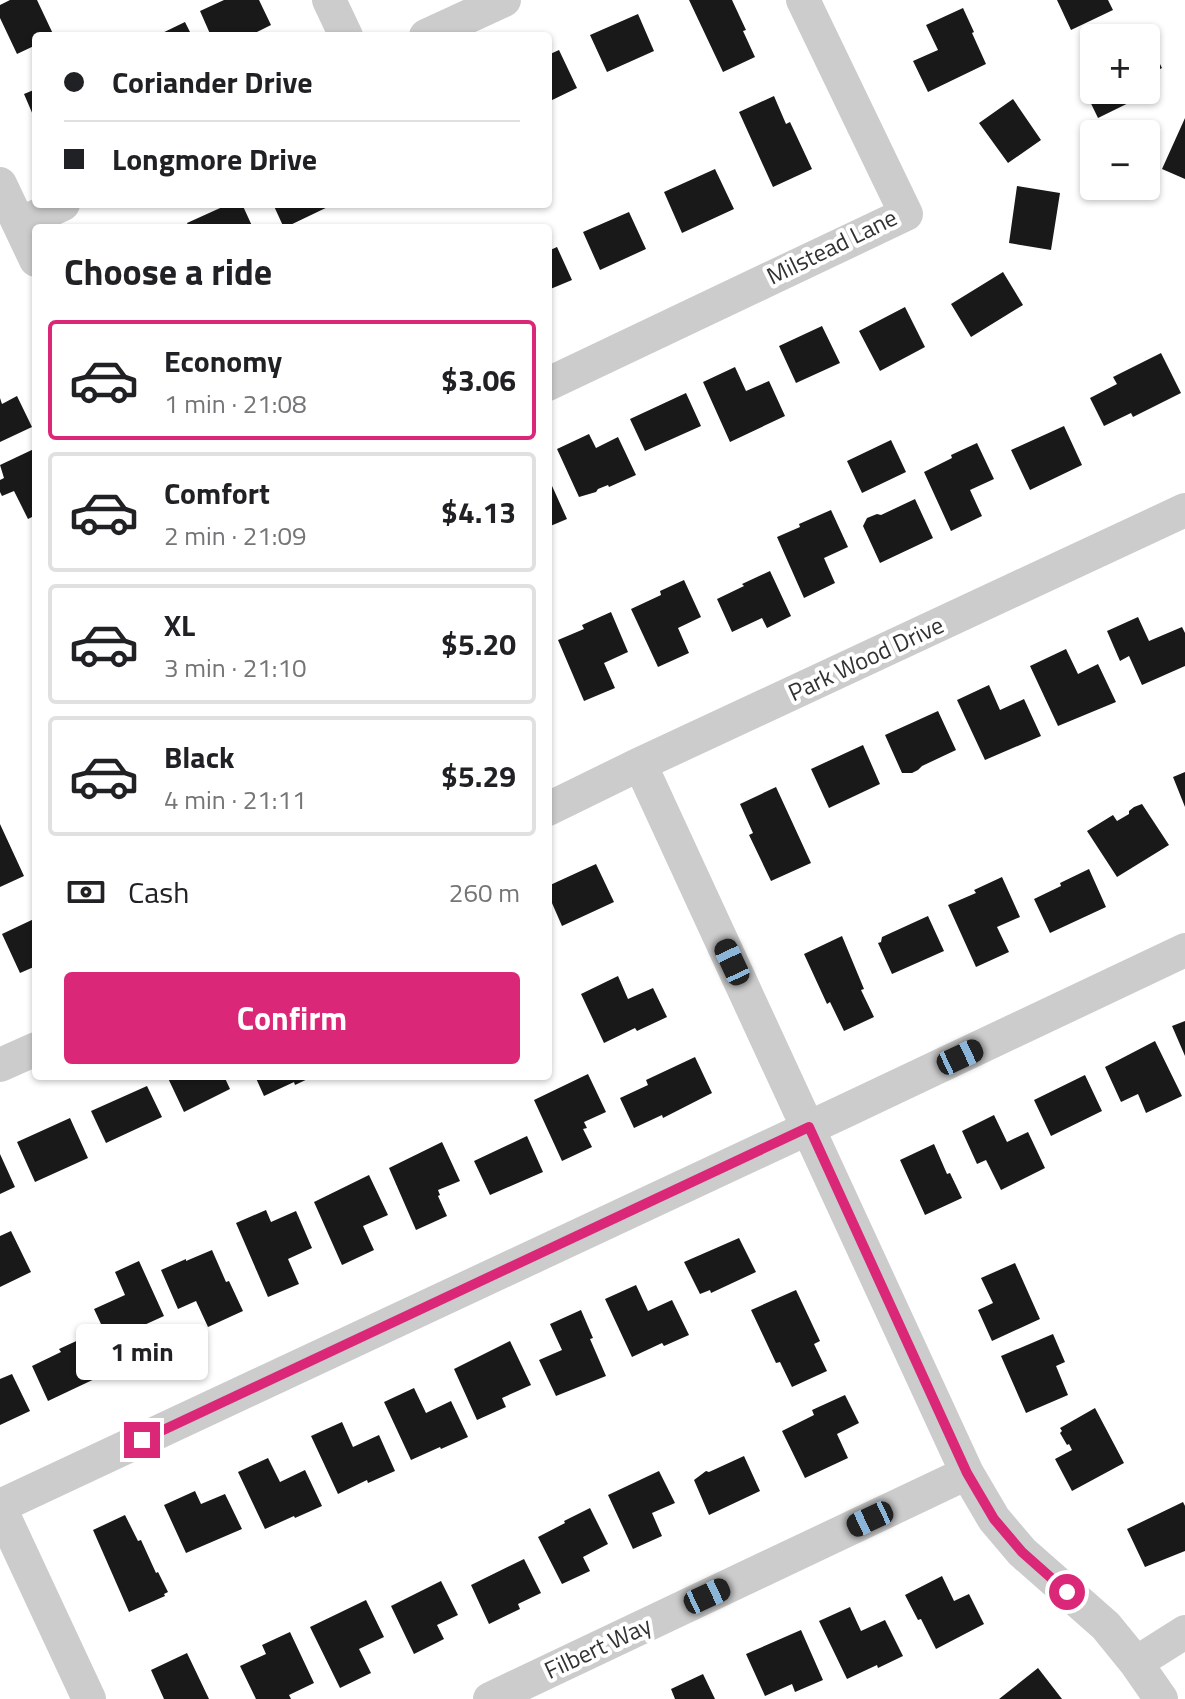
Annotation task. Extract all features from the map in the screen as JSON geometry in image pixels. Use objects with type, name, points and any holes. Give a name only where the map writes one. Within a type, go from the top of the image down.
[{"type":"street","points":[[329,0],[344,32]]},
{"type":"street","points":[[435,32],[504,0]]},
{"type":"street","name":"Milstead Lane","points":[[552,382],[906,214],[803,0]]},
{"type":"street","points":[[0,184],[32,251]]},
{"type":"street","points":[[20,224],[54,208]]},
{"type":"street","name":"Park Wood Drive","points":[[552,807],[1185,510]]},
{"type":"street","points":[[640,764],[967,1473],[994,1519],[1022,1552],[1106,1626],[1161,1699]]},
{"type":"street","points":[[89,1699],[0,1507],[1185,950]]},
{"type":"street","points":[[0,1065],[32,1051]]},
{"type":"street","name":"Filbert Way","points":[[490,1699],[967,1473]]},
{"type":"street","points":[[1136,1663],[1185,1632]]},
{"type":"building","points":[[10,0],[37,0],[52,32],[32,32],[32,47],[17,54],[0,18],[0,5]]},
{"type":"building","points":[[224,0],[259,0],[271,25],[257,32],[209,32],[200,11]]},
{"type":"building","points":[[689,0],[732,0],[755,57],[723,72]]},
{"type":"building","points":[[1057,0],[1108,0],[1113,10],[1071,30]]},
{"type":"building","points":[[963,8],[986,64],[928,92],[913,61],[938,50],[926,25]]},
{"type":"building","points":[[638,14],[654,51],[607,72],[590,35]]},
{"type":"building","points":[[185,22],[190,32],[164,32]]},
{"type":"building","points":[[559,50],[577,88],[552,100],[552,53]]},
{"type":"building","points":[[32,91],[32,113],[24,94]]},
{"type":"building","points":[[774,96],[812,169],[773,187],[739,112]]},
{"type":"building","points":[[1013,99],[1041,140],[1008,163],[979,123]]},
{"type":"building","points":[[1091,104],[1126,104],[1098,118]]},
{"type":"building","points":[[1185,118],[1185,179],[1162,169]]},
{"type":"building","points":[[715,169],[734,209],[682,233],[664,192]]},
{"type":"building","points":[[1017,186],[1060,193],[1051,250],[1009,243]]},
{"type":"building","points":[[220,208],[244,208],[251,224],[187,224]]},
{"type":"building","points":[[275,208],[326,208],[292,224],[282,224]]},
{"type":"building","points":[[629,212],[646,249],[600,270],[583,232]]},
{"type":"building","points":[[557,247],[572,280],[552,288],[552,249]]},
{"type":"building","points":[[1003,272],[1023,305],[971,337],[951,304]]},
{"type":"building","points":[[905,307],[925,347],[880,371],[859,331]]},
{"type":"building","points":[[822,326],[840,363],[796,383],[779,346]]},
{"type":"building","points":[[1161,353],[1181,393],[1133,417],[1131,413],[1104,426],[1090,398],[1117,384],[1113,377]]},
{"type":"building","points":[[735,367],[746,391],[769,381],[785,416],[730,442],[703,382]]},
{"type":"building","points":[[686,393],[701,426],[645,451],[630,419]]},
{"type":"building","points":[[17,396],[32,427],[0,442],[0,398],[2,404]]},
{"type":"building","points":[[1064,426],[1082,465],[1030,490],[1011,450]]},
{"type":"building","points":[[589,434],[596,448],[618,437],[636,475],[579,497],[557,449]]},
{"type":"building","points":[[891,440],[906,472],[862,493],[847,461]]},
{"type":"building","points":[[977,443],[994,479],[970,490],[982,516],[951,531],[924,472]]},
{"type":"building","points":[[32,450],[32,517],[28,519],[14,491],[2,496],[0,480],[4,478],[0,465]]},
{"type":"building","points":[[552,486],[567,519],[552,525]]},
{"type":"building","points":[[915,499],[933,538],[880,563],[863,526],[867,518]]},
{"type":"building","points":[[831,510],[848,547],[824,558],[835,583],[804,598],[777,537]]},
{"type":"building","points":[[770,571],[791,616],[767,628],[762,618],[732,632],[717,599]]},
{"type":"building","points":[[684,580],[701,617],[678,628],[689,653],[658,667],[631,609]]},
{"type":"building","points":[[611,612],[628,652],[604,663],[615,688],[584,701],[558,640],[584,629],[582,625]]},
{"type":"building","points":[[1138,617],[1149,641],[1182,627],[1185,633],[1185,666],[1142,685],[1129,656],[1120,661],[1107,631]]},
{"type":"building","points":[[1066,649],[1078,674],[1098,664],[1116,702],[1058,726],[1030,666]]},
{"type":"building","points":[[989,685],[1000,710],[1024,699],[1041,736],[985,760],[957,700]]},
{"type":"building","points":[[938,711],[956,750],[912,773],[902,773],[885,735]]},
{"type":"building","points":[[863,745],[880,784],[829,808],[811,769]]},
{"type":"building","points":[[1185,772],[1185,807],[1173,777]]},
{"type":"building","points":[[776,787],[811,863],[771,881],[749,835],[753,833],[740,804]]},
{"type":"building","points":[[1142,804],[1169,845],[1117,877],[1087,831],[1113,815],[1117,821]]},
{"type":"building","points":[[0,824],[24,876],[0,887]]},
{"type":"building","points":[[596,864],[614,902],[562,926],[552,903],[552,884]]},
{"type":"building","points":[[1089,869],[1106,907],[1050,933],[1034,899]]},
{"type":"building","points":[[1002,877],[1020,917],[997,927],[1009,952],[976,967],[948,905]]},
{"type":"building","points":[[928,916],[944,951],[892,974],[878,943],[882,937]]},
{"type":"building","points":[[32,920],[32,968],[20,973],[2,934]]},
{"type":"building","points":[[842,936],[874,1017],[844,1031],[830,1002],[827,1004],[804,954]]},
{"type":"building","points":[[618,976],[628,999],[653,988],[667,1017],[604,1043],[581,994]]},
{"type":"building","points":[[1185,1021],[1185,1056],[1172,1026]]},
{"type":"building","points":[[1155,1041],[1182,1096],[1146,1113],[1138,1094],[1121,1102],[1105,1067]]},
{"type":"building","points":[[695,1057],[712,1093],[663,1118],[662,1115],[634,1128],[620,1098],[648,1085],[646,1080]]},
{"type":"building","points":[[588,1074],[606,1112],[584,1122],[587,1128],[583,1129],[592,1147],[562,1161],[534,1100]]},
{"type":"building","points":[[1085,1075],[1102,1111],[1051,1136],[1034,1100]]},
{"type":"building","points":[[169,1080],[226,1080],[230,1089],[184,1112]]},
{"type":"building","points":[[257,1080],[306,1080],[295,1085],[294,1082],[264,1096]]},
{"type":"building","points":[[147,1086],[162,1117],[106,1143],[91,1111]]},
{"type":"building","points":[[994,1115],[1007,1142],[1028,1132],[1045,1168],[1001,1190],[986,1160],[977,1164],[962,1131]]},
{"type":"building","points":[[70,1118],[88,1158],[35,1182],[17,1142]]},
{"type":"building","points":[[527,1136],[543,1172],[490,1195],[474,1161]]},
{"type":"building","points":[[442,1142],[460,1181],[438,1190],[447,1216],[416,1230],[389,1168]]},
{"type":"building","points":[[934,1144],[962,1198],[925,1215],[900,1160]]},
{"type":"building","points":[[0,1154],[15,1187],[0,1194]]},
{"type":"building","points":[[369,1175],[388,1215],[363,1226],[374,1250],[342,1265],[314,1202]]},
{"type":"building","points":[[266,1210],[271,1222],[296,1211],[312,1248],[288,1259],[299,1284],[268,1297],[236,1223]]},
{"type":"building","points":[[11,1231],[31,1272],[0,1287],[0,1236]]},
{"type":"building","points":[[739,1238],[756,1272],[711,1293],[710,1290],[700,1294],[684,1262]]},
{"type":"building","points":[[212,1250],[243,1311],[208,1327],[196,1301],[178,1309],[161,1270]]},
{"type":"building","points":[[139,1261],[164,1316],[142,1326],[154,1352],[121,1367],[94,1309],[125,1295],[115,1272]]},
{"type":"building","points":[[1015,1263],[1040,1319],[992,1341],[978,1310],[993,1303],[981,1278]]},
{"type":"building","points":[[636,1285],[648,1311],[672,1300],[689,1335],[632,1357],[605,1299]]},
{"type":"building","points":[[796,1290],[820,1341],[814,1344],[827,1371],[792,1387],[780,1362],[776,1363],[751,1310]]},
{"type":"building","points":[[581,1310],[606,1376],[556,1396],[539,1360],[562,1350],[550,1324]]},
{"type":"building","points":[[1053,1334],[1065,1362],[1056,1366],[1068,1395],[1026,1413],[1001,1356]]},
{"type":"building","points":[[85,1337],[103,1375],[48,1401],[32,1366]]},
{"type":"building","points":[[510,1341],[531,1385],[502,1398],[506,1407],[477,1420],[454,1369]]},
{"type":"building","points":[[12,1374],[30,1411],[0,1425],[0,1379]]},
{"type":"building","points":[[414,1388],[426,1413],[451,1401],[468,1437],[411,1460],[384,1402]]},
{"type":"building","points":[[845,1395],[859,1423],[837,1434],[848,1458],[805,1478],[782,1431],[814,1415],[812,1410]]},
{"type":"building","points":[[1095,1408],[1124,1463],[1072,1491],[1055,1459],[1072,1450],[1060,1428]]},
{"type":"building","points":[[342,1422],[353,1447],[379,1435],[395,1471],[338,1494],[311,1436]]},
{"type":"building","points":[[744,1456],[760,1491],[709,1515],[694,1480],[706,1471]]},
{"type":"building","points":[[268,1458],[280,1482],[305,1470],[322,1506],[265,1529],[238,1472]]},
{"type":"building","points":[[659,1471],[675,1503],[652,1513],[662,1536],[633,1549],[608,1495]]},
{"type":"building","points":[[195,1491],[201,1504],[225,1494],[242,1529],[186,1553],[164,1505]]},
{"type":"building","points":[[1183,1502],[1185,1551],[1145,1567],[1127,1529]]},
{"type":"building","points":[[590,1508],[608,1544],[583,1557],[590,1571],[562,1584],[538,1537]]},
{"type":"building","points":[[125,1515],[168,1592],[129,1612],[93,1530]]},
{"type":"building","points":[[524,1559],[541,1593],[518,1604],[520,1609],[489,1624],[471,1585]]},
{"type":"building","points":[[942,1576],[954,1601],[969,1594],[984,1624],[936,1649],[905,1595]]},
{"type":"building","points":[[441,1581],[458,1615],[437,1625],[444,1639],[414,1654],[391,1606]]},
{"type":"building","points":[[366,1600],[384,1637],[359,1649],[371,1673],[340,1688],[310,1627]]},
{"type":"building","points":[[850,1607],[861,1631],[885,1620],[903,1656],[847,1679],[819,1621]]},
{"type":"building","points":[[801,1630],[823,1680],[795,1692],[792,1684],[765,1696],[746,1654]]},
{"type":"building","points":[[290,1632],[314,1683],[289,1695],[291,1699],[256,1699],[240,1666],[266,1654],[262,1645]]},
{"type":"building","points":[[187,1653],[209,1699],[164,1699],[151,1670]]},
{"type":"building","points":[[1038,1668],[1062,1699],[999,1699]]},
{"type":"building","points":[[703,1674],[715,1699],[675,1699],[671,1689]]},
{"type":"route","points":[[142,1440],[809,1127],[967,1473],[994,1519],[1022,1552],[1067,1592]]}]
